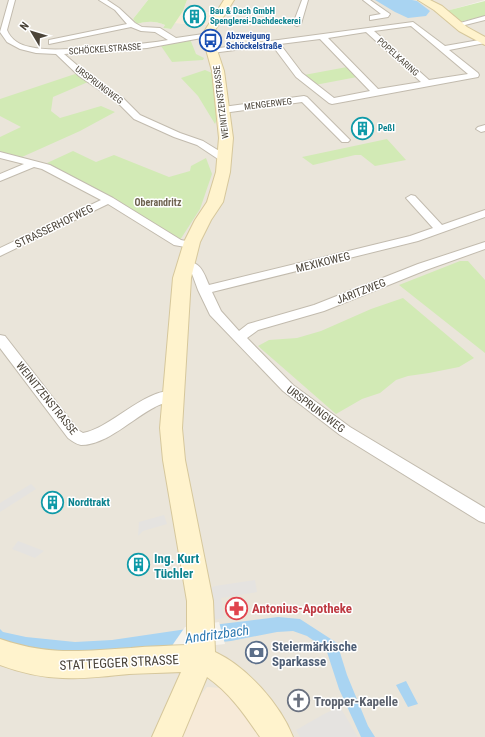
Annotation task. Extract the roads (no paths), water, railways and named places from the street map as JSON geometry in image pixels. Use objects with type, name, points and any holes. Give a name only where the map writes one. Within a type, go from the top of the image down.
[{"type":"main road","points":[[207,35],[229,0]]},
{"type":"main road","points":[[423,0],[438,8],[457,25],[482,41]]},
{"type":"main road","name":"WEINITZENSTRASSE","points":[[201,643],[197,579],[174,460],[171,428],[179,304],[185,266],[191,245],[203,220],[215,202],[221,185],[225,159],[226,138],[218,71],[212,51],[207,41],[207,35]]},
{"type":"main road","points":[[167,737],[201,643]]},
{"type":"main road","name":"STATTEGGER STRASSE","points":[[0,652],[12,658],[32,663],[59,666],[89,666],[153,658],[201,643],[220,670],[245,690],[278,737]]},
{"type":"street","points":[[12,0],[3,30],[5,36],[17,46]]},
{"type":"street","name":"SCHÖCKELSTRASSE","points":[[102,0],[117,9],[132,25],[157,30],[174,40]]},
{"type":"street","points":[[297,24],[305,0]]},
{"type":"street","points":[[366,0],[386,14],[373,18]]},
{"type":"street","points":[[457,25],[485,18]]},
{"type":"street","name":"POPELKARING","points":[[212,51],[413,24],[475,75]]},
{"type":"street","name":"SCHÖCKELSTRASSE","points":[[52,42],[132,25]]},
{"type":"street","name":"POPELKARING","points":[[368,30],[427,83]]},
{"type":"street","name":"SCHÖCKELSTRASSE","points":[[17,46],[58,52],[145,46],[207,35]]},
{"type":"street","points":[[322,36],[376,92]]},
{"type":"street","points":[[443,49],[482,41]]},
{"type":"street","name":"POPELKARING","points":[[274,42],[299,75],[332,101],[485,73]]},
{"type":"street","points":[[0,43],[17,46]]},
{"type":"street","name":"URSPRUNGWEG","points":[[58,52],[82,74],[120,100],[137,117],[177,135],[195,141],[225,159]]},
{"type":"street","name":"MENGERWEG","points":[[223,110],[304,99],[345,140]]},
{"type":"street","name":"STRASSERHOFWEG","points":[[0,155],[35,163],[60,172],[109,200],[178,243],[191,245]]},
{"type":"street","points":[[0,178],[35,163]]},
{"type":"street","points":[[411,198],[441,230]]},
{"type":"street","name":"STRASSERHOFWEG","points":[[0,252],[109,200]]},
{"type":"street","name":"MEXIKOWEG","points":[[204,290],[392,245],[441,230],[485,213]]},
{"type":"street","name":"JARITZWEG","points":[[241,340],[253,327],[319,308],[422,267],[485,245]]},
{"type":"street","name":"URSPRUNGWEG","points":[[185,266],[193,267],[196,270],[215,312],[288,388],[345,431],[485,516]]},
{"type":"street","name":"WEINITZENSTRASSE","points":[[0,339],[73,434],[81,439],[99,434],[160,398],[172,396]]},
{"type":"water","points":[[375,0],[417,1],[430,11],[426,16],[408,18]]},
{"type":"water","name":"Andritzbach","points":[[278,617],[300,619],[337,643],[347,675],[368,726],[375,737],[361,737],[339,689],[326,649],[307,636],[293,631],[277,632],[231,641],[80,657],[0,644],[0,629],[3,632],[26,637],[75,642],[112,640]]},
{"type":"water","points":[[406,681],[418,704],[408,707],[396,685]]},
{"type":"place","name":"Bau & Dach GmbH Spenglerei-Dachdeckerei","points":[[195,16]]},
{"type":"place","name":"Abzweigung Schöckelstraße","points":[[211,41]]},
{"type":"place","name":"Peßl","points":[[363,128]]},
{"type":"place","name":"Nordtrakt","points":[[53,502]]},
{"type":"place","name":"Ing. Kurt Tüchler","points":[[139,565]]},
{"type":"place","name":"Antonius-Apotheke","points":[[237,608]]},
{"type":"place","name":"Steiermärkische Sparkasse","points":[[256,653]]},
{"type":"place","name":"Tropper-Kapelle","points":[[298,701]]},
{"type":"district","name":"Oberandritz","points":[[158,202]]}]
